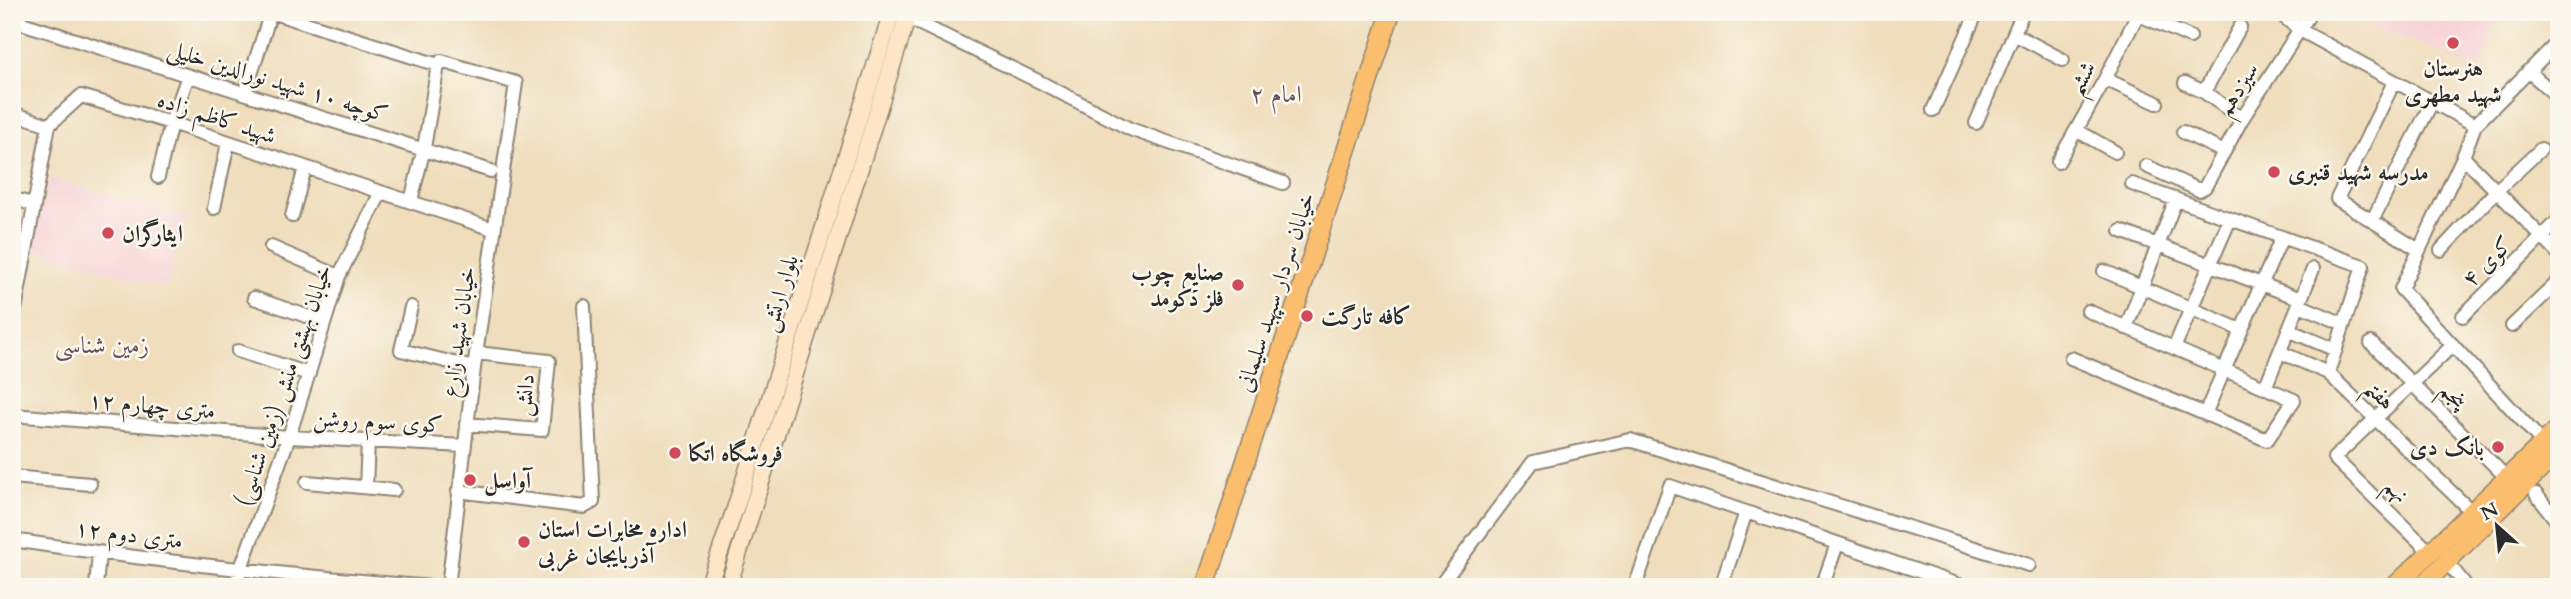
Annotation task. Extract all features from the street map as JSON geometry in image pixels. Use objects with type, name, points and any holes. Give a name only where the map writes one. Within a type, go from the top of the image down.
[{"type":"main road","name":"خیابان سردار سپهبد سلیمانی","points":[[1195,587],[1380,12]]},
{"type":"main road","name":"خیابان سردار سپهبد سلیمانی","points":[[1205,587],[1391,12]]},
{"type":"main road","points":[[892,13],[909,15]]},
{"type":"main road","name":"بلوار ارتش","points":[[708,587],[892,13]]},
{"type":"main road","name":"بلوار ارتش","points":[[728,587],[909,15]]},
{"type":"main road","points":[[2421,587],[2551,447],[2559,428]]},
{"type":"main road","points":[[2394,587],[2507,478],[2551,447]]},
{"type":"main road","points":[[737,503],[754,508]]},
{"type":"street","points":[[245,93],[271,12],[438,65],[424,148],[411,201]]},
{"type":"street","points":[[1933,110],[1977,12]]},
{"type":"street","points":[[2278,12],[2300,30],[2475,125]]},
{"type":"street","name":"سیزدهم","points":[[2147,166],[2202,190],[2242,119],[2311,12]]},
{"type":"street","points":[[2136,13],[2190,37]]},
{"type":"street","name":"ششم","points":[[2058,162],[2105,79],[2136,13]]},
{"type":"street","points":[[1976,123],[2014,34],[2018,14]]},
{"type":"street","points":[[909,15],[1130,129],[1283,183]]},
{"type":"street","name":"کوچه ۱۰ شهید نورالدین خلیلی","points":[[12,20],[491,171]]},
{"type":"street","points":[[2204,92],[2240,27]]},
{"type":"street","points":[[2014,34],[2063,60]]},
{"type":"street","points":[[2551,447],[2401,289],[2463,157],[2475,125],[2559,41]]},
{"type":"street","name":"خیابان شهید زارع","points":[[438,65],[441,61],[516,83],[466,424],[448,587]]},
{"type":"street","points":[[2528,71],[2559,98]]},
{"type":"street","points":[[158,177],[171,123],[188,76]]},
{"type":"street","points":[[2105,79],[2157,103]]},
{"type":"street","points":[[2394,82],[2337,199],[2419,250]]},
{"type":"street","points":[[2185,83],[2204,92],[2242,119]]},
{"type":"street","name":"شهید کاظم زاده","points":[[49,125],[80,96],[381,192]]},
{"type":"street","points":[[2372,221],[2432,102]]},
{"type":"street","points":[[12,113],[49,125],[15,291],[12,326]]},
{"type":"street","points":[[2077,130],[2115,152]]},
{"type":"street","points":[[2183,132],[2224,152]]},
{"type":"street","points":[[214,208],[228,142]]},
{"type":"street","points":[[2441,250],[2496,191],[2541,149]]},
{"type":"street","points":[[2463,157],[2559,254]]},
{"type":"street","points":[[292,216],[305,168]]},
{"type":"street","points":[[2132,184],[2363,266],[2328,373]]},
{"type":"street","points":[[381,192],[493,229]]},
{"type":"street","name":"خیابان بهشتی منش (زمین شناسی)","points":[[234,587],[289,437],[339,276],[381,192]]},
{"type":"street","points":[[12,198],[34,205]]},
{"type":"street","points":[[2126,328],[2176,199]]},
{"type":"street","points":[[2174,348],[2230,219]]},
{"type":"street","name":"کوی ۴","points":[[2463,316],[2559,220]]},
{"type":"street","points":[[2121,231],[2261,284],[2344,324]]},
{"type":"street","points":[[2205,414],[2281,237]]},
{"type":"street","points":[[271,247],[339,276]]},
{"type":"street","points":[[2265,387],[2314,268]]},
{"type":"street","points":[[2104,271],[2241,330]]},
{"type":"street","points":[[2512,326],[2559,281]]},
{"type":"street","points":[[254,298],[324,322]]},
{"type":"street","points":[[458,491],[584,507],[593,502],[584,306]]},
{"type":"street","points":[[411,307],[401,350],[474,368]]},
{"type":"street","points":[[2071,358],[2267,440],[2294,400],[2088,312]]},
{"type":"street","points":[[2288,330],[2336,350]]},
{"type":"street","name":"پنجم","points":[[2371,343],[2507,478]]},
{"type":"street","points":[[2375,418],[2453,345]]},
{"type":"street","points":[[238,351],[309,374]]},
{"type":"street","name":"هفتم","points":[[2280,352],[2328,373],[2472,512]]},
{"type":"street","name":"دانش","points":[[466,424],[542,430],[549,361],[476,353]]},
{"type":"street","name":"۱۲ متری چهارم","points":[[12,415],[289,437]]},
{"type":"street","name":"نهم","points":[[2375,418],[2334,458],[2430,552]]},
{"type":"street","name":"کوی سوم روشن","points":[[289,437],[464,446]]},
{"type":"street","points":[[1438,587],[1533,462],[1630,440],[2029,565]]},
{"type":"street","points":[[366,487],[368,442]]},
{"type":"street","points":[[12,477],[90,484]]},
{"type":"street","points":[[307,482],[394,490]]},
{"type":"street","points":[[1635,587],[1670,486],[1838,544],[1934,582],[1965,587]]},
{"type":"street","points":[[2536,494],[2559,524]]},
{"type":"street","points":[[1721,587],[1746,512]]},
{"type":"street","name":"۱۲ متری دوم","points":[[12,540],[99,553],[242,568],[302,582],[432,587]]},
{"type":"street","points":[[1822,587],[1838,544]]},
{"type":"street","points":[[96,587],[99,553]]},
{"type":"street","points":[[2447,562],[2467,587]]},
{"type":"shaded area","name":"هنرستان شهید مطهری","points":[[2338,12],[2478,12],[2496,19],[2480,68]]},
{"type":"shaded area","name":"ایثارگران","points":[[50,178],[187,218],[166,288],[29,248]]},
{"type":"place","name":"هنرستان شهید مطهری","points":[[2453,43]]},
{"type":"place","name":"مدرسه شهید قنبری","points":[[2274,172]]},
{"type":"place","name":"ایثارگران","points":[[108,233]]},
{"type":"place","name":"صنایع چوب فلز دکومد","points":[[1238,285]]},
{"type":"place","name":"کافه تارگت","points":[[1307,316]]},
{"type":"place","name":"بانک دی","points":[[2498,447]]},
{"type":"place","name":"فروشگاه اتکا","points":[[675,453]]},
{"type":"place","name":"آواسل","points":[[470,480]]},
{"type":"place","name":"اداره مخابرات استان آذربایجان غربی","points":[[524,542]]},
{"type":"district","name":"امام ۲","points":[[1276,94]]},
{"type":"district","name":"زمین شناسی","points":[[102,345]]}]
